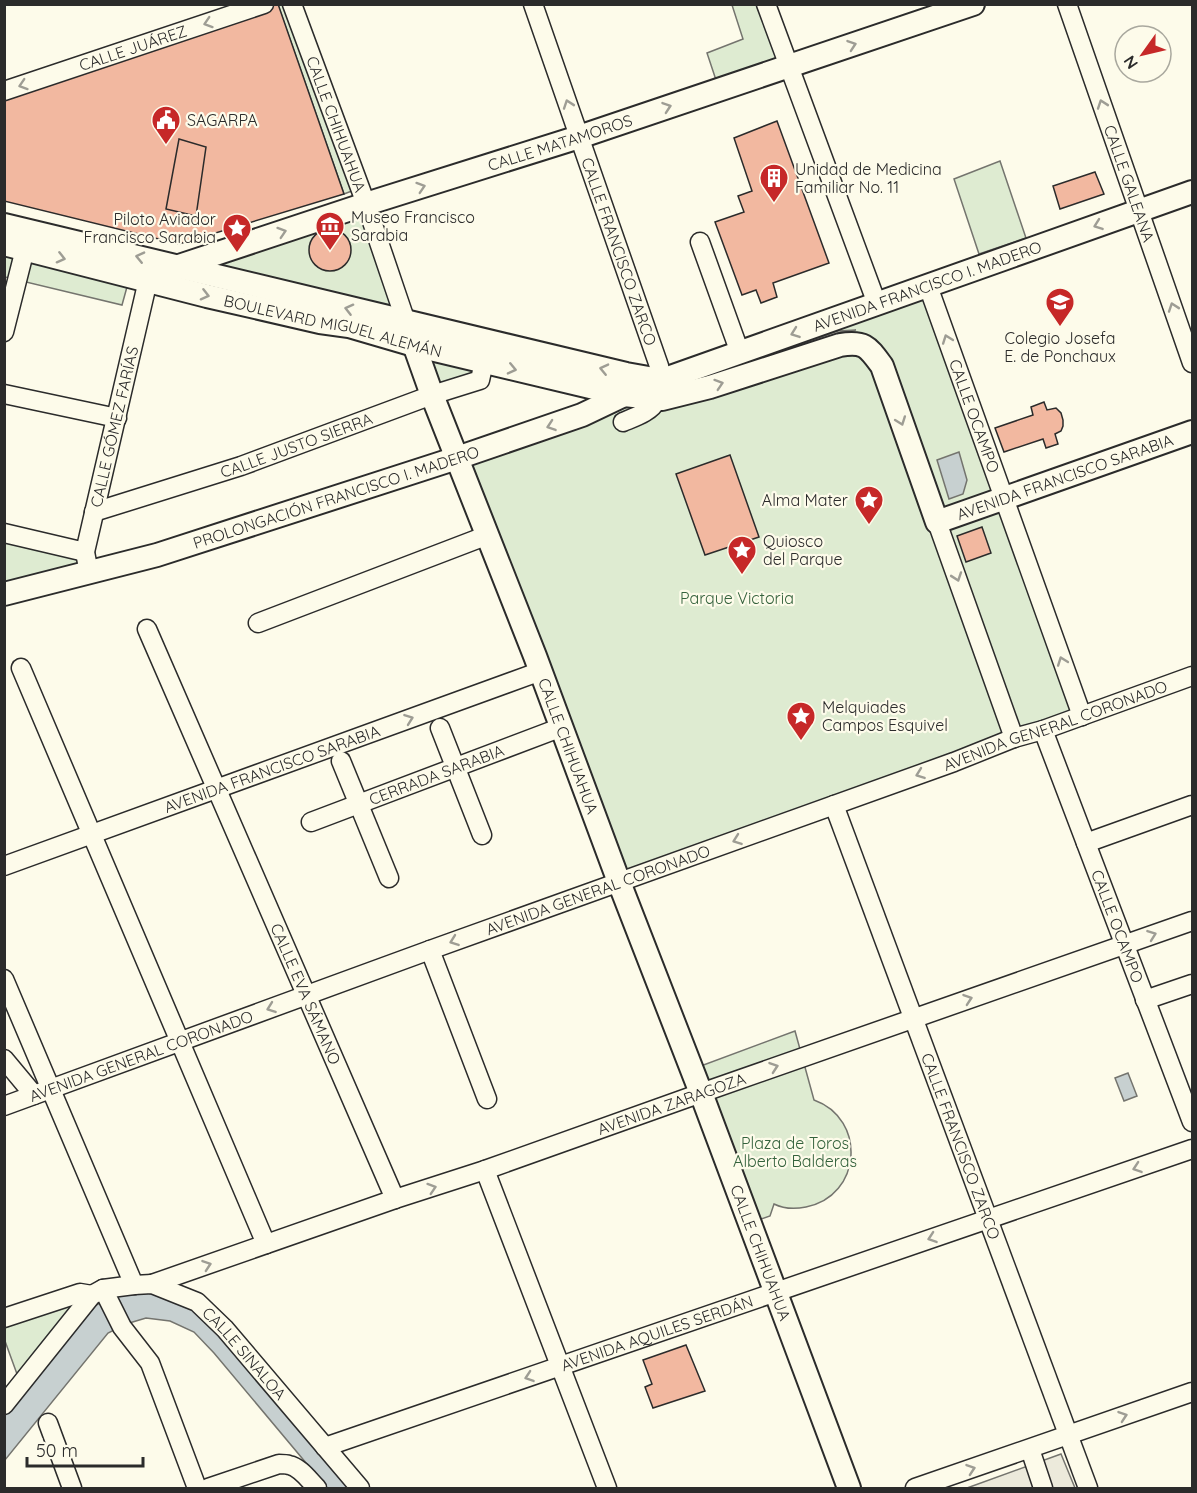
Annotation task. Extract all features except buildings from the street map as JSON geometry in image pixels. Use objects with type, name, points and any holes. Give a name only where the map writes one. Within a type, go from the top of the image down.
[{"type":"main road","name":"CALLE MATAMOROS","points":[[148,280],[168,274],[179,266],[579,136],[973,4]]},
{"type":"main road","name":"AVENIDA FRANCISCO I. MADERO","points":[[662,390],[740,353],[1192,192]]},
{"type":"main road","name":"BOULEVARD MIGUEL ALEMÁN","points":[[4,225],[626,374],[662,390]]},
{"type":"main road","name":"BOULEVARD MIGUEL ALEMÁN","points":[[15,247],[207,296],[320,322],[349,326],[414,345],[624,395],[662,390]]},
{"type":"main road","name":"CALLE CHIHUAHUA","points":[[406,322],[430,390],[541,671],[849,1488]]},
{"type":"main road","points":[[349,326],[361,335],[388,344],[406,355],[430,390]]},
{"type":"main road","points":[[662,390],[710,387],[840,345],[859,343],[882,366],[937,522]]},
{"type":"main road","name":"PROLONGACIÓN FRANCISCO I. MADERO","points":[[4,594],[87,563],[157,555],[457,458],[582,415],[624,395]]},
{"type":"main road","name":"AVENIDA FRANCISCO SARABIA","points":[[937,522],[1192,432]]},
{"type":"street","name":"CALLE JUÁREZ","points":[[4,91],[264,4]]},
{"type":"street","name":"CALLE CHIHUAHUA","points":[[292,4],[366,204],[406,322]]},
{"type":"street","name":"CALLE FRANCISCO ZARCO","points":[[533,4],[658,366],[662,390]]},
{"type":"street","points":[[766,4],[877,304]]},
{"type":"street","name":"CALLE GALEANA","points":[[1067,4],[1192,363]]},
{"type":"street","points":[[700,242],[740,353]]},
{"type":"street","points":[[4,332],[15,247]]},
{"type":"street","name":"CALLE GÓMEZ FARÍAS","points":[[87,563],[94,512],[148,280]]},
{"type":"street","name":"CALLE OCAMPO","points":[[928,286],[1082,716]]},
{"type":"street","name":"CALLE JUSTO SIERRA","points":[[94,512],[241,466],[430,390],[480,380],[484,362]]},
{"type":"street","points":[[623,422],[642,414],[655,405],[662,390]]},
{"type":"street","points":[[4,394],[117,417]]},
{"type":"street","points":[[937,522],[1014,738]]},
{"type":"street","points":[[4,533],[87,563]]},
{"type":"street","points":[[258,623],[488,535]]},
{"type":"street","name":"CALLE EVA SÁMANO","points":[[147,629],[395,1199]]},
{"type":"street","points":[[21,668],[266,1244]]},
{"type":"street","name":"AVENIDA FRANCISCO SARABIA","points":[[4,866],[541,671]]},
{"type":"street","name":"AVENIDA GENERAL CORONADO","points":[[4,1106],[954,762],[1014,738],[1043,730],[1192,676]]},
{"type":"street","points":[[440,728],[482,836]]},
{"type":"street","name":"CERRADA SARABIA","points":[[311,822],[562,728]]},
{"type":"street","name":"CALLE OCAMPO","points":[[1043,730],[1192,1122]]},
{"type":"street","points":[[340,761],[389,878]]},
{"type":"street","name":"CALLE FRANCISCO ZARCO","points":[[834,805],[1088,1488]]},
{"type":"street","points":[[1086,843],[1192,805]]},
{"type":"street","name":"AVENIDA ZARAGOZA","points":[[143,1284],[485,1170],[1192,921]]},
{"type":"street","points":[[430,950],[488,1099]]},
{"type":"street","points":[[4,980],[43,1092],[143,1284]]},
{"type":"street","points":[[1145,1000],[1192,984]]},
{"type":"street","points":[[4,1059],[43,1092]]},
{"type":"street","name":"AVENIDA AQUILES SERDÁN","points":[[325,1447],[1192,1149]]},
{"type":"street","points":[[485,1170],[607,1488]]},
{"type":"street","name":"CALLE SINALOA","points":[[101,1294],[143,1284],[197,1302],[225,1329],[360,1488]]},
{"type":"street","points":[[6,1313],[80,1293],[101,1294]]},
{"type":"street","points":[[101,1294],[122,1327],[150,1363],[197,1488]]},
{"type":"street","points":[[4,1406],[101,1294]]},
{"type":"street","points":[[915,1488],[1192,1392]]},
{"type":"street","points":[[48,1423],[72,1488]]},
{"type":"street","points":[[1030,1449],[1041,1488]]},
{"type":"street","points":[[208,1488],[279,1464],[290,1464],[311,1482]]},
{"type":"green space","points":[[278,5],[291,5],[357,189],[344,194]]},
{"type":"green space","points":[[732,5],[764,5],[787,66],[719,89],[707,53],[743,39]]},
{"type":"green space","points":[[1000,161],[1026,238],[979,254],[954,179]]},
{"type":"green space","points":[[364,207],[404,319],[179,266]]},
{"type":"green space","points":[[5,247],[130,276],[122,305],[5,277]]},
{"type":"green space","name":"Parque Victoria","points":[[925,280],[1079,711],[616,880],[456,450],[720,378],[838,333],[856,330],[838,331],[696,382],[694,375]]},
{"type":"green space","points":[[418,342],[483,357],[478,378],[434,391]]},
{"type":"green space","points":[[5,527],[85,543],[90,575],[5,597]]},
{"type":"green space","name":"Plaza de Toros Alberto Balderas","points":[[795,1031],[814,1100],[831,1110],[843,1123],[850,1139],[851,1157],[847,1173],[838,1188],[825,1200],[798,1208],[786,1208],[774,1204],[770,1216],[741,1226],[682,1073]]},
{"type":"green space","points":[[91,1294],[21,1385],[5,1341],[5,1319]]},
{"type":"shaded area","points":[[959,452],[967,480],[963,494],[949,499],[937,460]]},
{"type":"shaded area","points":[[1128,1073],[1137,1096],[1124,1101],[1115,1078]]},
{"type":"shaded area","points":[[138,1291],[158,1293],[207,1316],[355,1488],[327,1488],[194,1332],[170,1321],[146,1318],[108,1333],[5,1460],[5,1413],[96,1305],[114,1297]]},
{"type":"shaded area","points":[[1061,1454],[1075,1488],[967,1488]]},
{"type":"place","name":"SAGARPA","points":[[166,146]]},
{"type":"place","name":"Unidad de Medicina Familiar No. 11","points":[[774,204]]},
{"type":"place","name":"Museo Francisco Sarabia","points":[[330,252]]},
{"type":"place","name":"Piloto Aviador Francisco Sarabia","points":[[237,254]]},
{"type":"place","name":"Colegio Josefa E. de Ponchaux","points":[[1060,328]]},
{"type":"place","name":"Alma Mater","points":[[869,526]]},
{"type":"place","name":"Quiosco del Parque","points":[[742,576]]},
{"type":"place","name":"Melquiades Campos Esquivel","points":[[801,742]]}]
